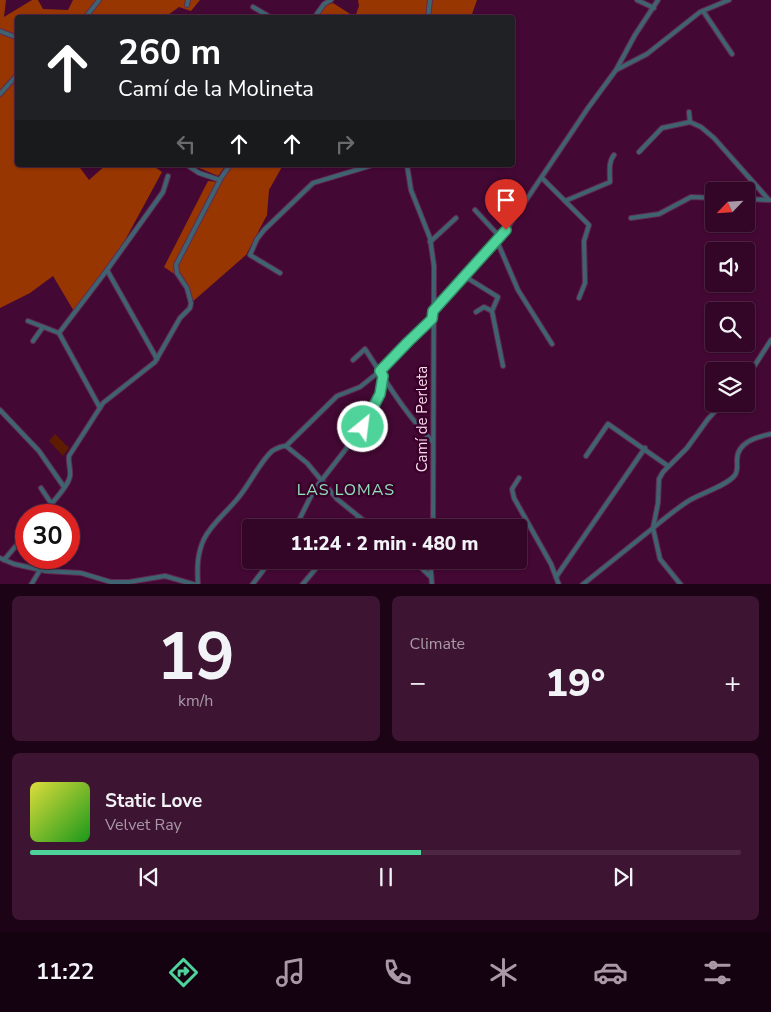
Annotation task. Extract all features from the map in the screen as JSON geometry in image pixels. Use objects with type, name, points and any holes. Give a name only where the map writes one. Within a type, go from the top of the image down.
[{"type":"street","points":[[87,15],[99,0]]},
{"type":"street","points":[[316,15],[324,4],[331,0]]},
{"type":"street","points":[[428,15],[430,0]]},
{"type":"street","points":[[637,0],[654,8]]},
{"type":"street","points":[[433,311],[517,216],[588,108],[616,70],[635,35],[658,0]]},
{"type":"street","points":[[616,70],[647,54],[703,11],[730,0]]},
{"type":"street","points":[[253,7],[267,15]]},
{"type":"street","points":[[703,11],[732,54]]},
{"type":"street","points":[[0,31],[15,37]]},
{"type":"street","points":[[0,94],[15,77]]},
{"type":"street","points":[[689,112],[690,122]]},
{"type":"street","points":[[638,152],[662,128],[690,122],[701,127],[714,138],[770,200]]},
{"type":"street","points":[[565,201],[610,182],[611,159],[614,155]]},
{"type":"street","points":[[191,167],[199,173],[220,180]]},
{"type":"street","points":[[41,488],[51,503],[70,478],[69,456],[100,408],[110,397],[152,366],[180,318],[190,308],[191,303],[187,288],[177,273],[176,265],[229,167]]},
{"type":"street","points":[[280,272],[250,255],[257,239],[264,230],[313,183],[366,167]]},
{"type":"street","name":"Camí de Perleta","points":[[407,167],[411,190],[426,226],[434,266],[432,319],[433,519]]},
{"type":"street","points":[[59,333],[107,270],[162,192],[168,176]]},
{"type":"street","points":[[542,178],[589,225],[584,241],[584,283],[579,298]]},
{"type":"street","points":[[631,218],[659,214],[691,197],[705,198]]},
{"type":"street","points":[[755,199],[770,200]]},
{"type":"street","points":[[475,210],[498,239],[518,290],[552,344]]},
{"type":"street","points":[[430,242],[456,218]]},
{"type":"street","points":[[107,270],[157,359]]},
{"type":"street","points":[[464,276],[498,297],[492,311],[503,366]]},
{"type":"street","points":[[476,312],[484,307],[492,311]]},
{"type":"street","points":[[286,446],[337,396],[360,387],[380,371],[432,319]]},
{"type":"street","points":[[28,321],[59,333],[100,408]]},
{"type":"street","points":[[32,341],[43,327]]},
{"type":"street","points":[[755,365],[771,340]]},
{"type":"street","points":[[353,360],[365,349],[402,407],[433,442]]},
{"type":"street","points":[[300,519],[314,490],[363,427],[380,394],[383,376]]},
{"type":"street","points":[[0,410],[40,451],[64,487]]},
{"type":"street","points":[[681,584],[660,559],[653,528],[658,503],[659,479],[668,466],[687,448],[715,412]]},
{"type":"street","points":[[586,456],[608,424],[645,448],[668,466]]},
{"type":"street","points":[[582,584],[689,500],[728,482],[736,475],[738,453],[742,447],[755,438],[771,434]]},
{"type":"street","points":[[15,545],[2,559],[40,570],[81,574],[111,582],[129,582],[165,576],[197,584],[197,567],[200,551],[212,526],[238,498],[266,458],[280,446],[286,446],[307,463],[336,499],[362,519]]},
{"type":"street","points":[[556,577],[645,448]]},
{"type":"street","points":[[519,478],[512,490],[514,498],[560,584]]},
{"type":"street","points":[[252,584],[264,569]]},
{"type":"street","points":[[302,584],[315,569]]},
{"type":"street","points":[[423,569],[431,577]]},
{"type":"street","points":[[431,569],[432,584]]},
{"type":"street","points":[[31,584],[40,570]]},
{"type":"shaded area","points":[[0,0],[6,0],[4,17],[32,0],[38,0],[43,9],[68,10],[73,0],[200,0],[191,11],[179,7],[168,15],[15,15],[15,167],[79,167],[89,180],[104,167],[155,167],[162,172],[117,255],[75,313],[53,276],[30,293],[0,308]]},
{"type":"shaded area","points":[[358,0],[477,0],[472,15],[356,15],[359,6]]},
{"type":"shaded area","points":[[333,3],[352,15],[318,15],[324,6]]},
{"type":"shaded area","points":[[197,167],[225,167],[218,176]]},
{"type":"shaded area","points":[[231,167],[282,167],[269,190],[267,215],[246,255],[191,303],[188,290],[183,282],[164,267],[208,181],[219,182]]},
{"type":"shaded area","points":[[55,434],[69,448],[63,456],[49,441]]},
{"type":"district","name":"LAS LOMAS","points":[[346,490]]},
{"type":"route","points":[[363,427],[374,409],[380,394],[383,376],[380,371],[432,319],[433,311],[446,295],[506,230]]}]
